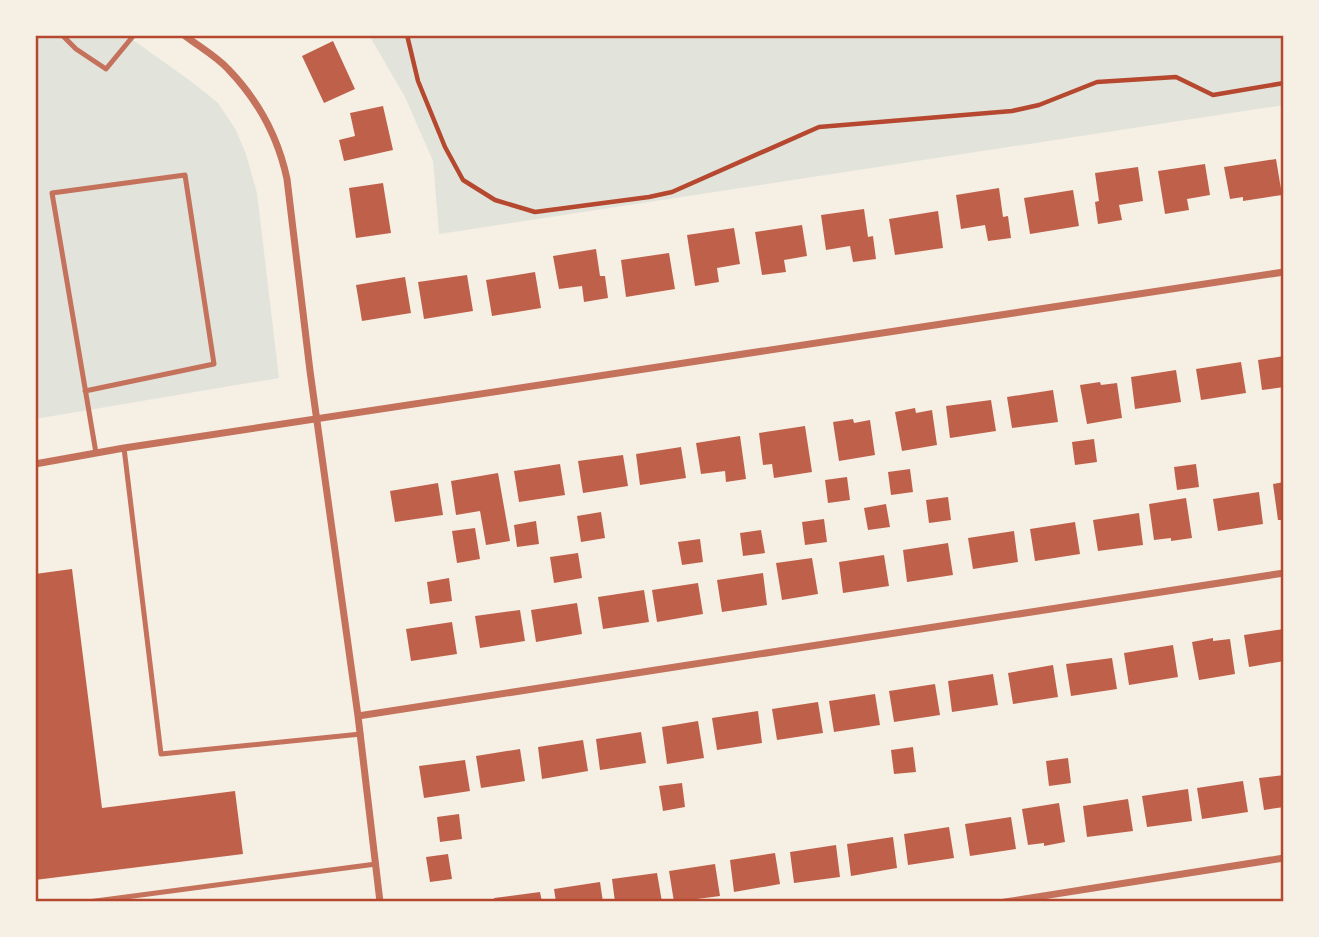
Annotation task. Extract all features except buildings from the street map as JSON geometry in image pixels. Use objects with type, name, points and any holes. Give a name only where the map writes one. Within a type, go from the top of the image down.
[{"type":"street","points":[[184,35],[227,68],[257,105],[273,132],[287,179],[310,371],[361,734],[380,902]]},
{"type":"street","points":[[35,464],[124,448],[1284,272]]},
{"type":"street","points":[[358,716],[1284,573]]},
{"type":"street","points":[[1004,902],[1284,858]]},
{"type":"lane","points":[[62,35],[76,49],[106,69],[134,35]]},
{"type":"lane","points":[[85,391],[214,364],[185,175],[52,193],[85,391],[96,453]]},
{"type":"lane","points":[[124,448],[161,754],[361,734]]},
{"type":"lane","points":[[88,902],[376,864]]},
{"type":"path","points":[[407,35],[418,81],[445,147],[463,180],[495,200],[535,212],[672,192],[818,127],[1012,111],[1040,105],[1097,82],[1176,77],[1213,95],[1284,83]]},
{"type":"shaded area","points":[[35,35],[126,35],[218,103],[236,130],[257,193],[279,378],[35,419]]},
{"type":"shaded area","points":[[369,35],[1284,35],[1284,105],[439,234],[433,161],[405,97]]}]
